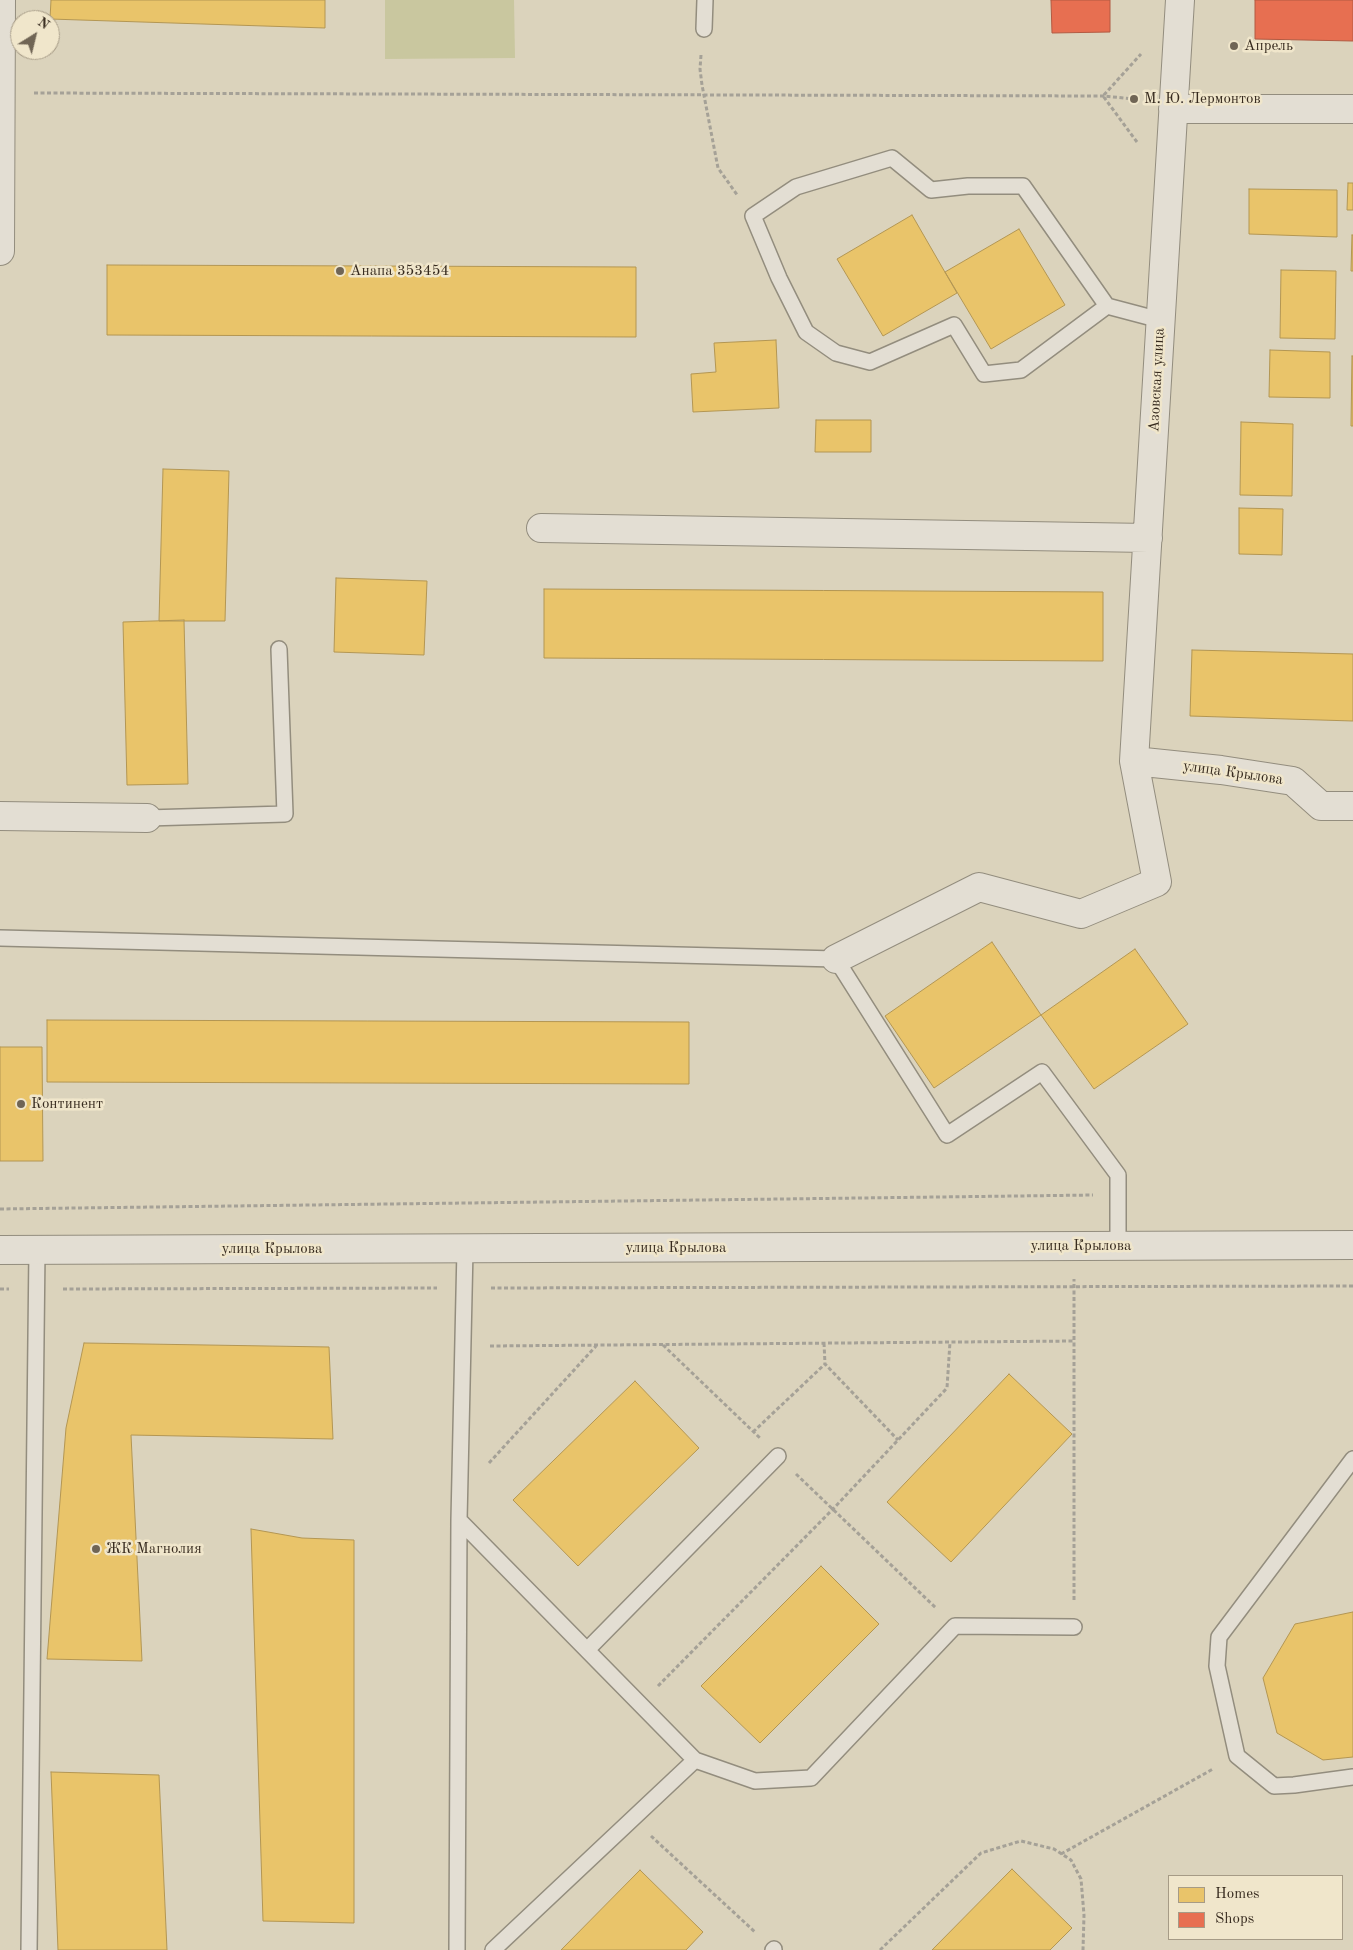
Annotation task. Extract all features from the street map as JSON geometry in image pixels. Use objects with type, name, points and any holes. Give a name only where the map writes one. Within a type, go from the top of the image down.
[{"type":"street","points":[[0,252],[1,0]]},
{"type":"street","name":"Азовская улица","points":[[836,959],[979,886],[1081,914],[1157,882],[1134,761],[1180,0]]},
{"type":"street","points":[[1173,109],[1353,109]]},
{"type":"street","points":[[541,528],[1148,538]]},
{"type":"street","name":"улица Крылова","points":[[1134,761],[1221,770],[1293,781],[1321,806],[1353,806]]},
{"type":"street","points":[[0,816],[147,818]]},
{"type":"street","name":"улица Крылова","points":[[0,1250],[1353,1246]]},
{"type":"lane","points":[[704,29],[705,0]]},
{"type":"lane","points":[[1107,306],[1021,370],[984,374],[954,325],[870,362],[836,353],[806,332],[778,278],[753,216],[796,187],[892,158],[932,190],[968,186],[1023,186],[1107,306],[1160,320]]},
{"type":"lane","points":[[147,818],[285,814],[279,649]]},
{"type":"lane","points":[[0,938],[836,959],[947,1134],[1042,1072],[1118,1175],[1118,1246]]},
{"type":"lane","points":[[457,1950],[459,1520],[464,1249]]},
{"type":"lane","points":[[28,1950],[37,1250]]},
{"type":"lane","points":[[587,1650],[778,1456]]},
{"type":"lane","points":[[1353,1459],[1219,1637],[1217,1666],[1237,1756],[1274,1786],[1294,1786],[1353,1777]]},
{"type":"lane","points":[[459,1520],[695,1760],[755,1781],[812,1778],[955,1626],[1074,1627]]},
{"type":"lane","points":[[494,1950],[695,1760]]},
{"type":"path","points":[[704,29],[700,69],[718,168],[753,216]]},
{"type":"path","points":[[1103,96],[1141,54]]},
{"type":"path","points":[[1,93],[1103,96],[1134,99]]},
{"type":"path","points":[[1103,96],[1143,149]]},
{"type":"path","points":[[0,1209],[1118,1195]]},
{"type":"path","points":[[1074,1246],[1074,1627]]},
{"type":"path","points":[[0,1289],[1353,1286]]},
{"type":"path","points":[[462,1346],[1074,1341]]},
{"type":"path","points":[[640,1704],[833,1509],[948,1388],[950,1342]]},
{"type":"path","points":[[824,1344],[825,1364],[898,1440]]},
{"type":"path","points":[[460,1495],[596,1345]]},
{"type":"path","points":[[663,1345],[955,1626]]},
{"type":"path","points":[[754,1432],[825,1364]]},
{"type":"path","points":[[1061,1854],[1237,1756]]},
{"type":"path","points":[[632,1819],[773,1950]]},
{"type":"path","points":[[880,1950],[981,1853],[1021,1841],[1054,1850],[1071,1860],[1081,1879],[1084,1914],[1083,1950]]},
{"type":"shaded area","points":[[385,0],[514,0],[515,58],[385,59]]},
{"type":"building: Homes","points":[[51,0],[325,0],[325,28],[60,19],[60,10],[50,10]]},
{"type":"building: Homes","points":[[1348,183],[1353,183],[1353,210],[1347,210]]},
{"type":"building: Homes","points":[[1249,189],[1337,190],[1337,237],[1249,234]]},
{"type":"building: Homes","points":[[912,215],[957,293],[883,336],[837,259]]},
{"type":"building: Homes","points":[[1019,229],[1065,305],[991,349],[945,272]]},
{"type":"building: Homes","points":[[1352,235],[1353,271],[1351,271]]},
{"type":"building: Homes","points":[[107,265],[636,267],[636,337],[107,335]]},
{"type":"building: Homes","points":[[1281,270],[1336,271],[1335,339],[1280,338]]},
{"type":"building: Homes","points":[[776,340],[779,408],[693,412],[691,374],[716,372],[714,343]]},
{"type":"building: Homes","points":[[1270,350],[1330,352],[1330,398],[1269,397]]},
{"type":"building: Homes","points":[[1352,356],[1353,426],[1351,426]]},
{"type":"building: Homes","points":[[816,420],[871,420],[871,452],[815,452]]},
{"type":"building: Homes","points":[[1241,422],[1293,424],[1292,496],[1240,495]]},
{"type":"building: Homes","points":[[163,469],[229,471],[225,621],[159,621]]},
{"type":"building: Homes","points":[[1239,508],[1283,509],[1282,555],[1239,554]]},
{"type":"building: Homes","points":[[336,578],[427,581],[424,655],[334,652]]},
{"type":"building: Homes","points":[[544,589],[1103,592],[1103,661],[544,658]]},
{"type":"building: Homes","points":[[184,620],[188,784],[127,785],[123,622]]},
{"type":"building: Homes","points":[[1192,650],[1353,654],[1353,721],[1190,716]]},
{"type":"building: Homes","points":[[992,942],[1041,1015],[934,1088],[885,1016]]},
{"type":"building: Homes","points":[[1135,949],[1188,1024],[1094,1089],[1041,1015]]},
{"type":"building: Homes","points":[[47,1020],[689,1022],[689,1084],[47,1082]]},
{"type":"building: Homes","name":"Континент","points":[[0,1047],[42,1047],[43,1161],[0,1161]]},
{"type":"building: Homes","name":"ЖК Магнолия","points":[[84,1343],[329,1347],[333,1439],[131,1435],[142,1661],[47,1659],[66,1428]]},
{"type":"building: Homes","points":[[1009,1374],[1072,1434],[951,1562],[887,1502]]},
{"type":"building: Homes","points":[[635,1381],[699,1448],[578,1566],[513,1500]]},
{"type":"building: Homes","points":[[251,1529],[302,1538],[354,1540],[354,1923],[263,1921]]},
{"type":"building: Homes","points":[[821,1566],[879,1624],[760,1743],[701,1686]]},
{"type":"building: Homes","points":[[1353,1612],[1353,1757],[1323,1760],[1277,1733],[1263,1678],[1295,1624]]},
{"type":"building: Homes","points":[[51,1772],[159,1775],[167,1950],[58,1950]]},
{"type":"building: Homes","points":[[1012,1869],[1072,1928],[1050,1950],[932,1950]]},
{"type":"building: Homes","points":[[640,1870],[703,1932],[686,1950],[561,1950]]},
{"type":"building: Shops","points":[[1051,0],[1110,0],[1110,32],[1052,33]]},
{"type":"building: Shops","points":[[1255,0],[1353,0],[1353,41],[1255,39]]},
{"type":"place","name":"Апрель","points":[[1234,46]]},
{"type":"place","name":"М. Ю. Лермонтов","points":[[1134,99]]},
{"type":"place","name":"Анапа 353454","points":[[340,271]]},
{"type":"place","name":"Континент","points":[[21,1104]]},
{"type":"place","name":"ЖК Магнолия","points":[[96,1549]]}]
